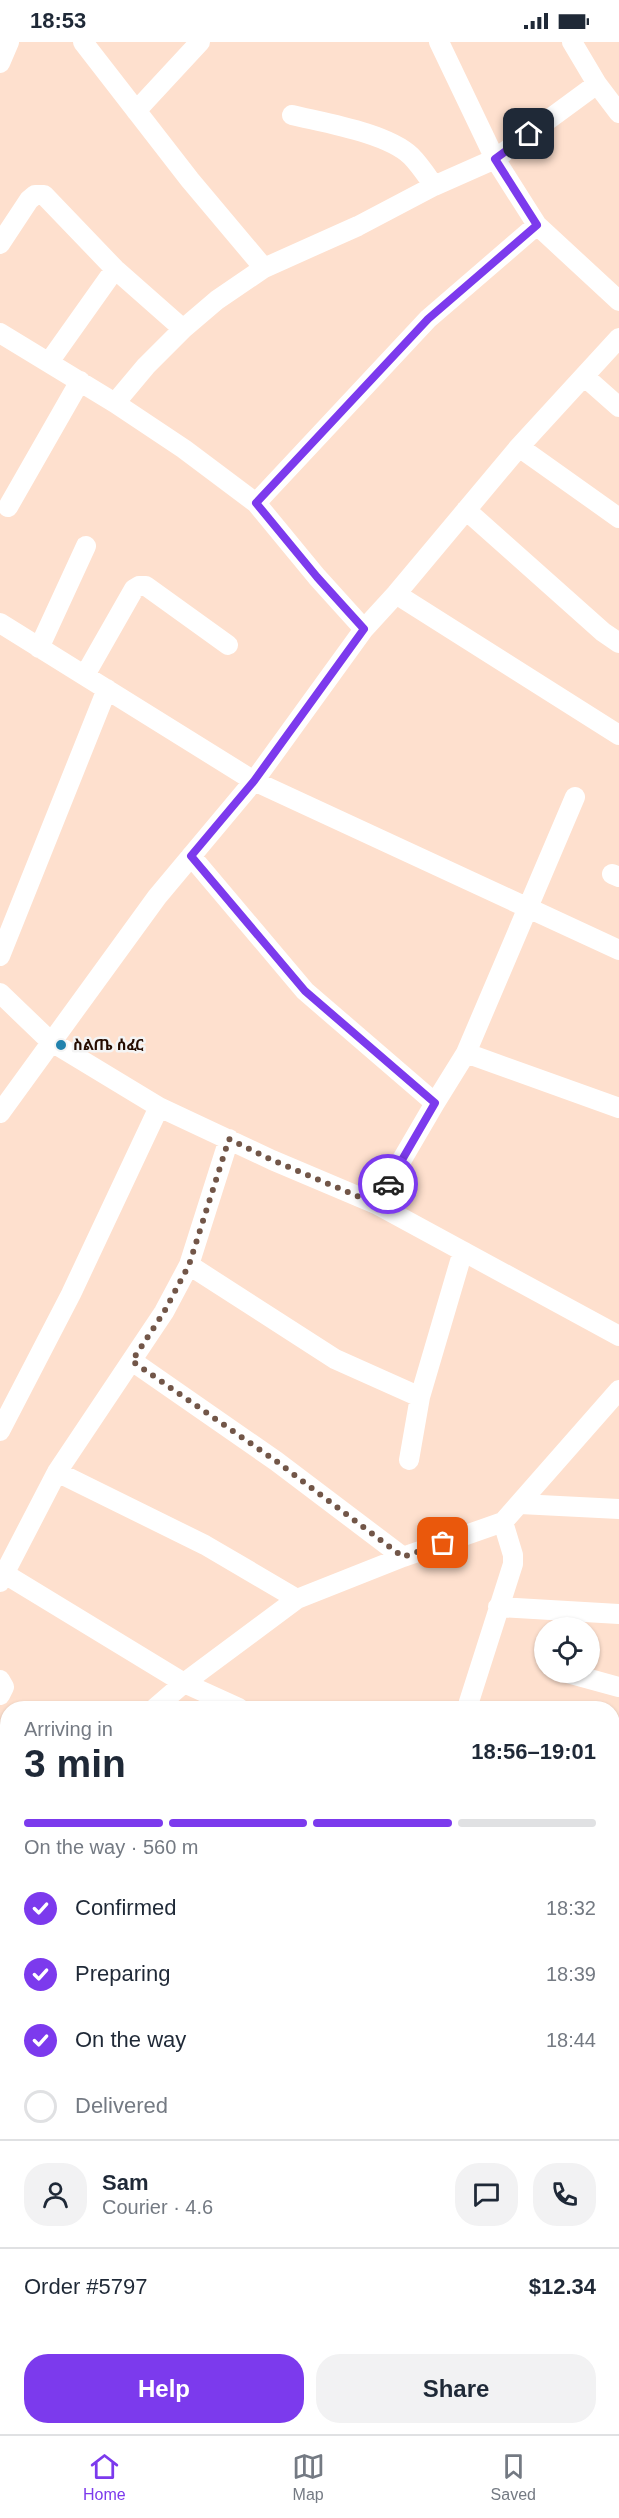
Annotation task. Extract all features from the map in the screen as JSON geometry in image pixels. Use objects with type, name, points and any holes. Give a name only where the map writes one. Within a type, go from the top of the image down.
[{"type":"street","points":[[0,63],[9,42]]},
{"type":"street","points":[[83,42],[190,180],[264,268]]},
{"type":"street","points":[[136,111],[200,42]]},
{"type":"street","points":[[439,42],[495,159],[537,225],[619,301]]},
{"type":"street","points":[[572,42],[597,84],[619,113]]},
{"type":"street","points":[[115,403],[183,329],[218,300],[264,268],[358,226],[434,186],[495,159],[597,84]]},
{"type":"street","points":[[292,115],[367,133],[391,144],[410,155],[434,186]]},
{"type":"street","points":[[0,244],[29,200],[34,195],[40,194],[50,199],[115,269],[183,329]]},
{"type":"street","points":[[256,503],[428,319],[537,225]]},
{"type":"street","points":[[49,362],[115,269]]},
{"type":"street","points":[[0,333],[115,403],[184,449],[256,503],[317,577],[364,629]]},
{"type":"street","points":[[0,1113],[50,1041],[157,897],[254,781],[364,629],[519,447],[619,338]]},
{"type":"street","points":[[585,377],[619,407]]},
{"type":"street","points":[[8,507],[80,381]]},
{"type":"street","points":[[519,447],[619,518]]},
{"type":"street","points":[[466,510],[603,632],[619,643]]},
{"type":"street","points":[[39,648],[86,546]]},
{"type":"street","points":[[86,675],[134,589],[139,585],[146,586],[228,645]]},
{"type":"street","points":[[396,594],[619,735]]},
{"type":"street","points":[[0,622],[254,781],[619,950]]},
{"type":"street","points":[[0,956],[107,689]]},
{"type":"street","points":[[376,1204],[466,1053],[575,797]]},
{"type":"street","points":[[191,856],[305,991],[435,1103]]},
{"type":"street","points":[[0,993],[50,1041],[159,1107],[272,1160],[376,1204],[619,1336]]},
{"type":"street","points":[[466,1053],[619,1108]]},
{"type":"street","points":[[0,1431],[71,1294],[159,1107]]},
{"type":"street","points":[[224,1701],[184,1683],[102,1631],[2,1578],[57,1472],[164,1312],[189,1265],[229,1139]]},
{"type":"street","points":[[409,1460],[420,1397],[463,1251]]},
{"type":"street","points":[[189,1265],[335,1359],[420,1397]]},
{"type":"street","points":[[132,1361],[276,1461],[403,1557]]},
{"type":"street","points":[[163,1701],[297,1599],[403,1557],[503,1522],[619,1390]]},
{"type":"street","points":[[57,1472],[205,1545],[297,1599]]},
{"type":"street","points":[[520,1504],[619,1509]]},
{"type":"street","points":[[468,1701],[513,1564],[513,1555],[503,1522]]},
{"type":"street","points":[[498,1607],[619,1614]]},
{"type":"street","points":[[0,1680],[4,1687],[0,1695]]},
{"type":"street","points":[[600,1682],[619,1687]]},
{"type":"way so far","points":[[388,1184],[376,1204],[272,1160],[229,1139],[189,1265],[164,1312],[132,1361],[276,1461],[403,1557],[443,1543]]},
{"type":"place","name":"ስልጤ ሰፈር","points":[[61,1045]]},
{"type":"route","points":[[388,1184],[435,1103],[305,991],[191,856],[254,781],[364,629],[317,577],[256,503],[428,319],[537,225],[495,159],[529,134]]}]
